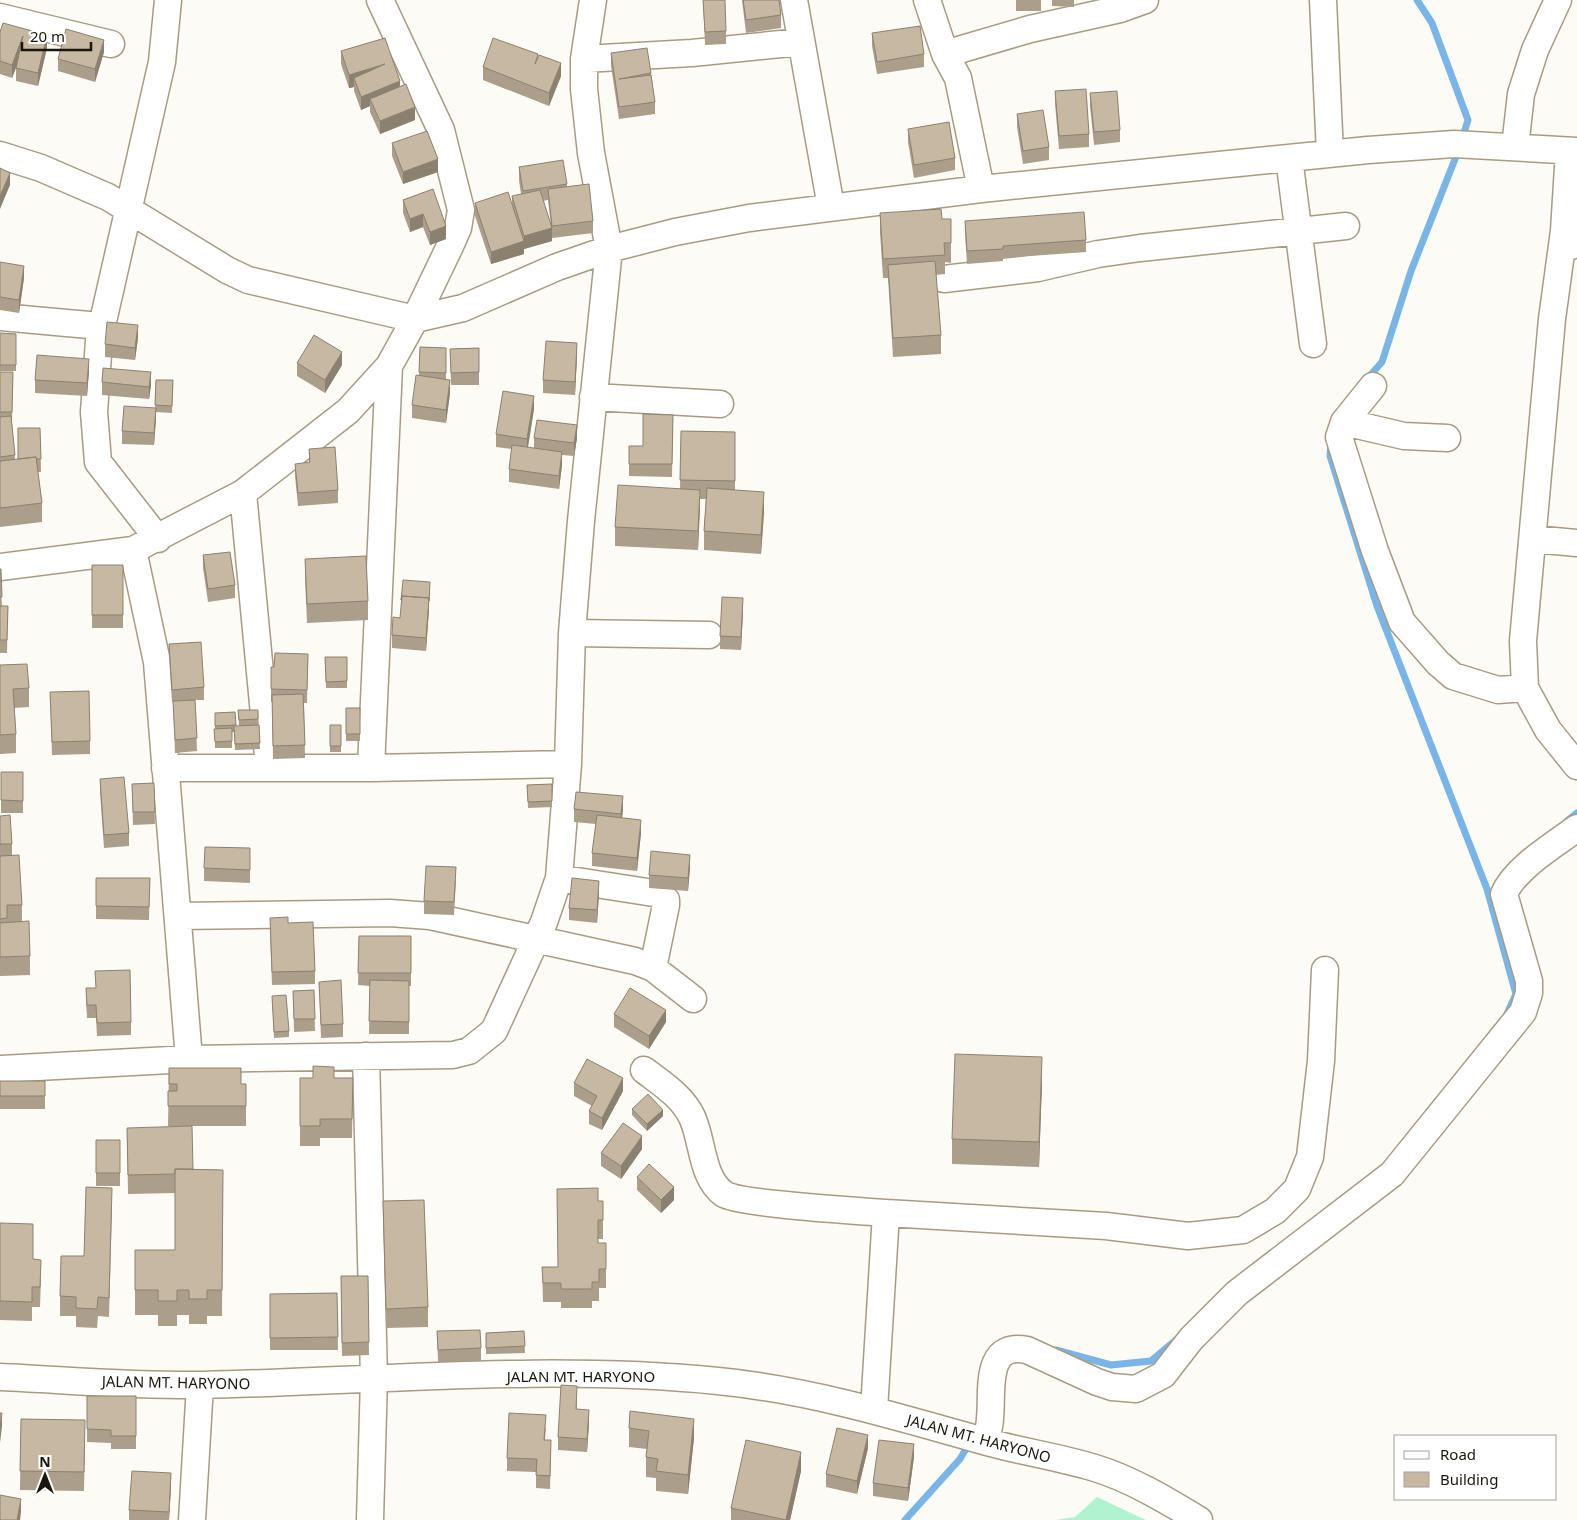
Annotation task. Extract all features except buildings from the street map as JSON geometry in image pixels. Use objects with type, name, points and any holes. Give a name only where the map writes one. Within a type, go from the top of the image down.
[{"type":"street","points":[[158,539],[98,462],[94,412],[100,326],[104,317],[130,209],[162,62],[168,0]]},
{"type":"street","points":[[0,567],[133,550],[158,539],[243,493],[348,411],[389,366],[415,319],[454,236],[461,210],[441,130],[380,0]]},
{"type":"street","points":[[794,0],[831,207]]},
{"type":"street","points":[[927,0],[945,54],[958,78],[981,189]]},
{"type":"street","points":[[945,54],[1030,29],[1120,9],[1145,0]]},
{"type":"street","points":[[1323,0],[1330,154]]},
{"type":"street","points":[[1515,147],[1521,94],[1535,50],[1558,0]]},
{"type":"street","points":[[0,1069],[189,1059],[453,1054],[469,1051],[483,1042],[494,1031],[534,940],[544,922],[559,878],[568,764],[572,633],[593,397],[609,249],[590,153],[584,89],[584,59],[591,1]]},
{"type":"street","points":[[0,17],[111,44]]},
{"type":"street","points":[[584,59],[692,53],[802,42]]},
{"type":"street","points":[[0,155],[41,168],[130,209],[216,263],[248,280],[415,319],[463,308],[557,267],[609,249],[684,230],[831,207],[981,189],[1330,154],[1454,144],[1573,151],[1570,242],[1552,319],[1523,641],[1525,688],[1548,730],[1577,766]]},
{"type":"street","points":[[1289,158],[1313,344]]},
{"type":"street","points":[[944,279],[1038,268],[1098,254],[1140,248],[1346,226]]},
{"type":"street","points":[[0,317],[100,326]]},
{"type":"street","points":[[371,768],[389,366]]},
{"type":"street","points":[[1373,386],[1344,422],[1339,437],[1375,551],[1402,622],[1438,663],[1453,676],[1498,690],[1525,688]]},
{"type":"street","points":[[593,397],[720,404]]},
{"type":"street","points":[[1344,422],[1404,436],[1447,438]]},
{"type":"street","points":[[243,493],[269,767]]},
{"type":"street","points":[[1533,539],[1577,543]]},
{"type":"street","points":[[133,550],[157,662],[189,1059]]},
{"type":"street","points":[[572,633],[709,635]]},
{"type":"street","points":[[165,768],[371,768],[568,764]]},
{"type":"street","points":[[986,1441],[990,1418],[990,1384],[997,1359],[1005,1353],[1017,1348],[1027,1350],[1112,1387],[1136,1389],[1146,1386],[1163,1374],[1191,1339],[1237,1293],[1392,1174],[1524,1012],[1530,993],[1529,981],[1504,894],[1509,883],[1540,855],[1577,828]]},
{"type":"street","points":[[559,878],[660,894],[666,905],[653,968]]},
{"type":"street","points":[[178,916],[390,913],[430,916],[635,961],[653,968],[693,999]]},
{"type":"street","points":[[644,1070],[676,1094],[692,1117],[711,1179],[723,1193],[731,1197],[886,1213],[1106,1226],[1188,1236],[1243,1230],[1275,1211],[1297,1189],[1310,1156],[1321,1061],[1324,970]]},
{"type":"street","points":[[366,1056],[374,1378],[370,1520]]},
{"type":"street","points":[[874,1410],[886,1213]]},
{"type":"street","name":"JALAN MT. HARYONO","points":[[0,1377],[200,1385],[374,1378],[632,1373],[722,1381],[834,1400],[986,1441],[1097,1468],[1162,1498],[1199,1520]]},
{"type":"street","points":[[192,1520],[200,1385]]},
{"type":"green space","points":[[1097,1497],[1146,1520],[1056,1520],[1075,1517]]},
{"type":"waterway","points":[[1417,0],[1432,23],[1468,120],[1462,139]]},
{"type":"waterway","points":[[1367,379],[1382,362],[1411,271],[1459,149]]},
{"type":"waterway","points":[[1331,443],[1330,456],[1377,606],[1487,889],[1516,994],[1507,1014]]},
{"type":"waterway","points":[[1567,821],[1577,813]]},
{"type":"waterway","points":[[1056,1350],[1111,1365],[1151,1361],[1176,1340]]},
{"type":"waterway","points":[[905,1520],[960,1459],[970,1442]]}]
